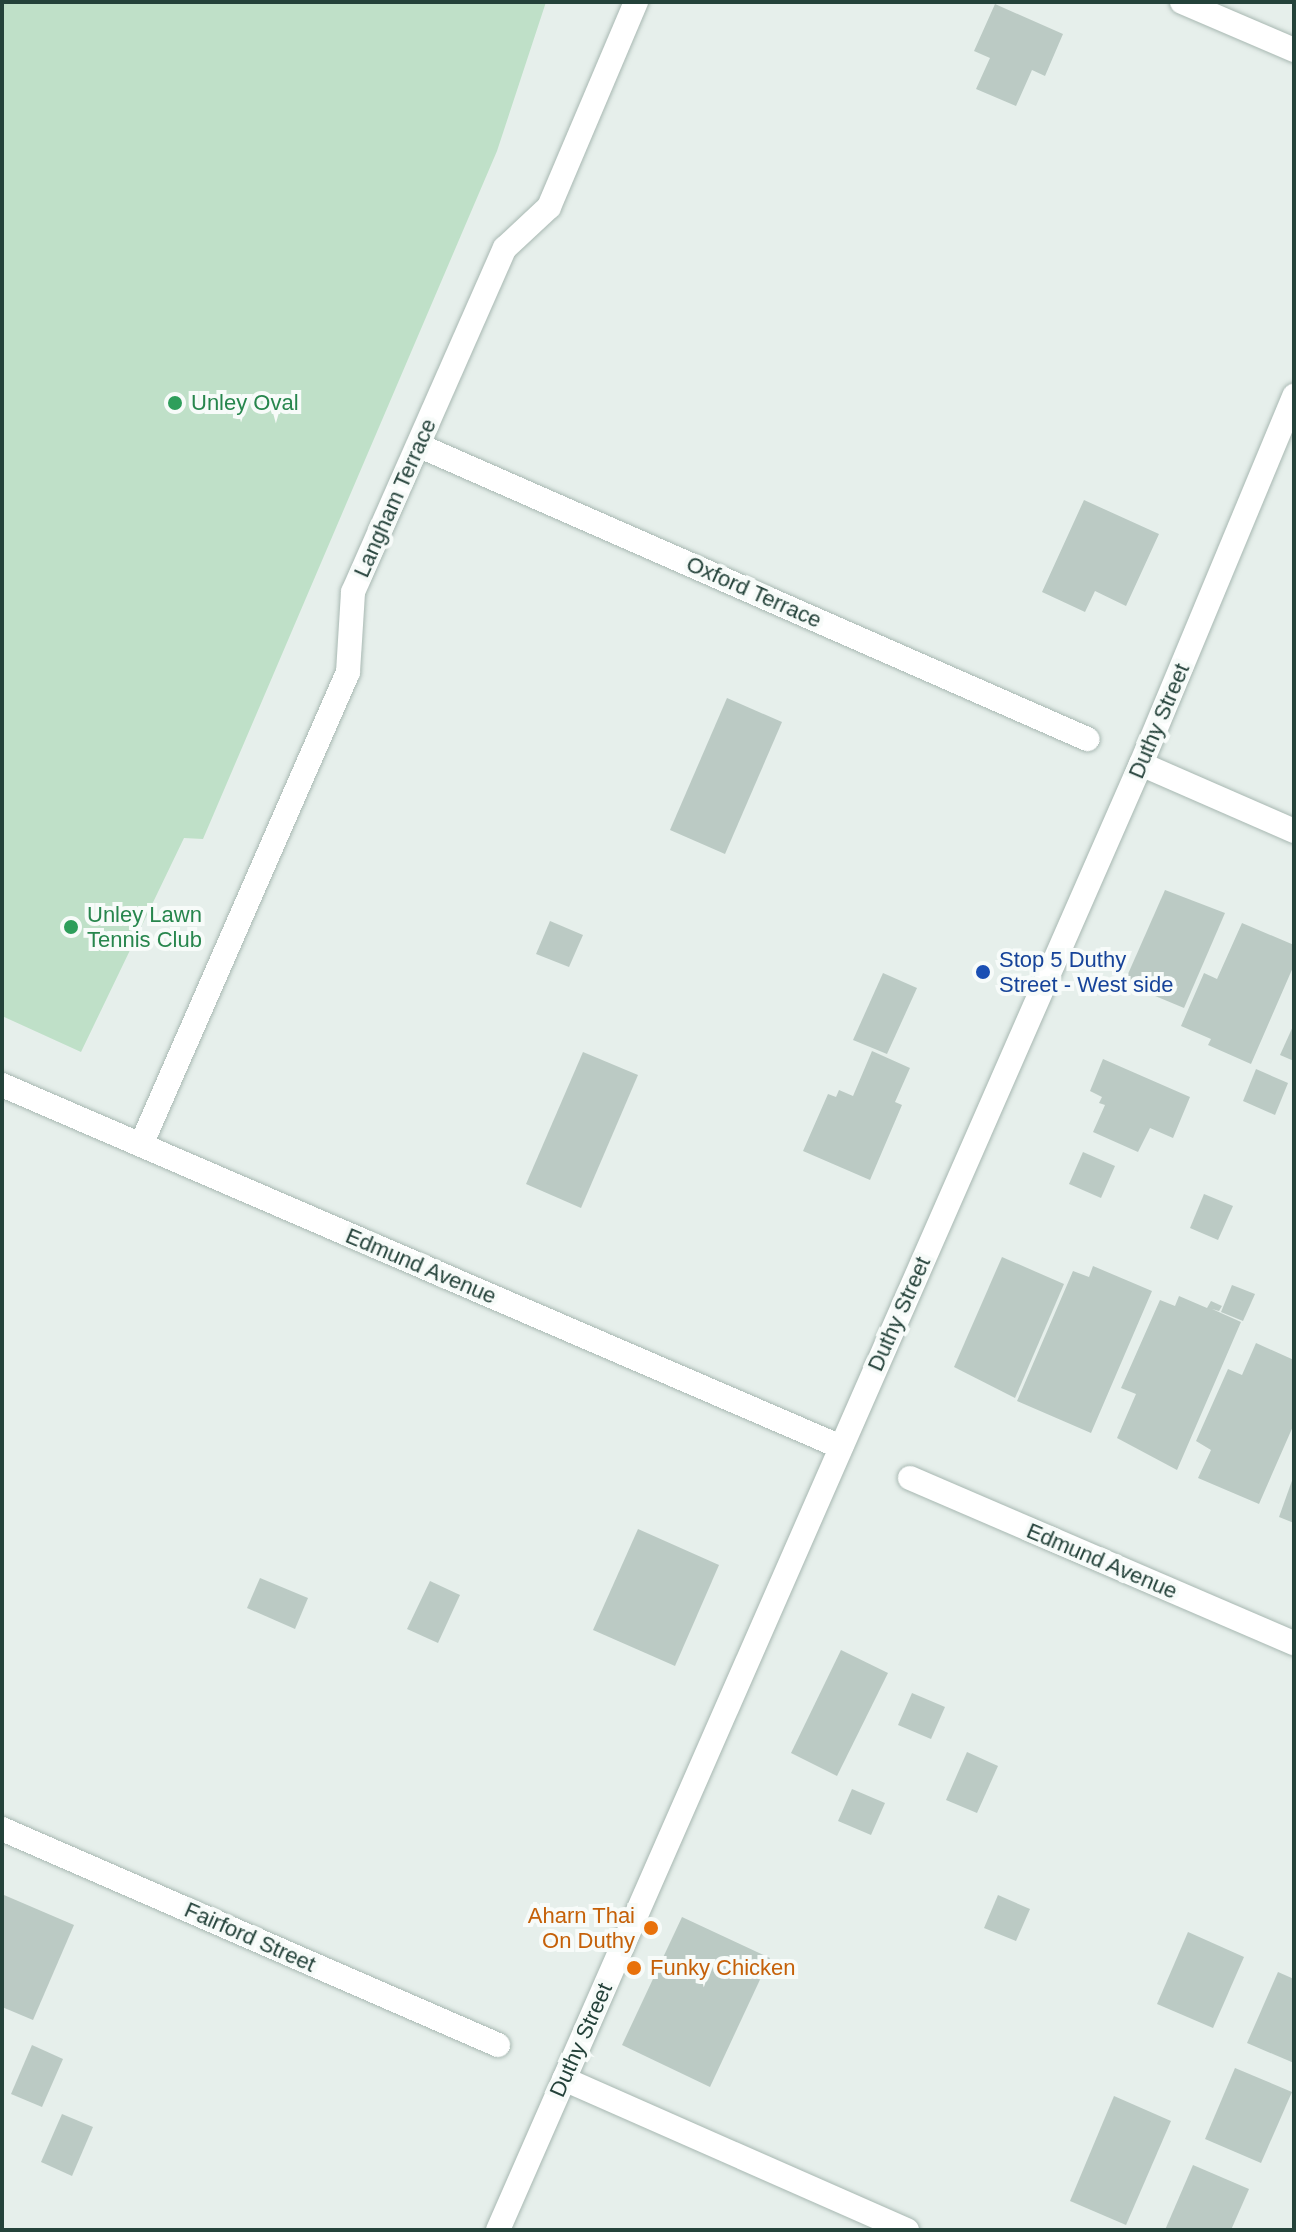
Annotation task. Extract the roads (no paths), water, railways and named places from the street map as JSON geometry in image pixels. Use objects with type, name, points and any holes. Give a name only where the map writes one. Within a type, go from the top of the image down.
[{"type":"street","name":"Langham Terrace","points":[[141,1145],[348,672],[353,592],[505,248],[549,207],[636,2]]},
{"type":"street","points":[[1182,2],[1294,50]]},
{"type":"street","name":"Duthy Street","points":[[498,2230],[1141,764],[1294,396]]},
{"type":"street","name":"Oxford Terrace","points":[[420,446],[1087,739]]},
{"type":"street","points":[[1141,764],[1294,831]]},
{"type":"street","name":"Edmund Avenue","points":[[2,1085],[841,1447]]},
{"type":"street","name":"Edmund Avenue","points":[[910,1478],[1294,1643]]},
{"type":"street","name":"Fairford Street","points":[[2,1829],[498,2045]]},
{"type":"street","points":[[564,2079],[907,2230]]},
{"type":"place","name":"Unley Oval","points":[[175,403]]},
{"type":"place","name":"Unley Lawn Tennis Club","points":[[71,927]]},
{"type":"place","name":"Stop 5 Duthy Street - West side","points":[[983,972]]},
{"type":"place","name":"Aharn Thai On Duthy","points":[[651,1928]]},
{"type":"place","name":"Funky Chicken","points":[[634,1968]]}]
